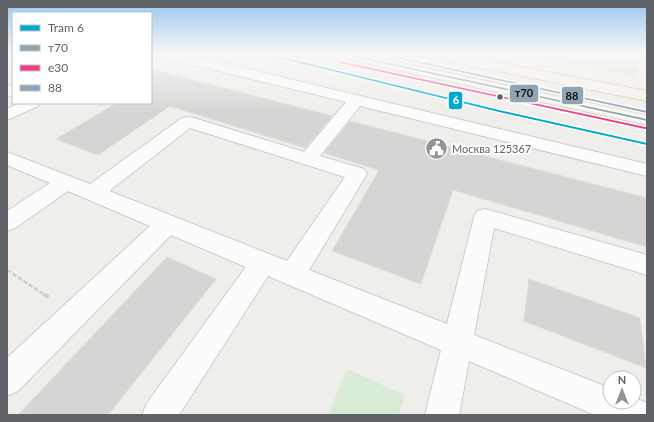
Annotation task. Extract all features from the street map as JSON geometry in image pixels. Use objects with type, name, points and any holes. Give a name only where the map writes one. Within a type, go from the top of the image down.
[{"type":"main road","points":[[433,74],[647,120]]},
{"type":"main road","points":[[533,74],[647,96]]},
{"type":"street","points":[[246,74],[647,170]]},
{"type":"street","points":[[308,159],[356,101]]},
{"type":"street","points":[[7,115],[30,104]]},
{"type":"street","points":[[92,193],[188,122],[357,174],[292,275]]},
{"type":"street","points":[[7,158],[635,415]]},
{"type":"street","points":[[7,222],[66,182]]},
{"type":"street","points":[[442,415],[485,217],[647,265]]},
{"type":"street","points":[[7,380],[167,224]]},
{"type":"street","points":[[159,415],[264,263]]},
{"type":"path","points":[[7,270],[75,314]]},
{"type":"green space","points":[[619,74],[637,74],[637,75],[631,76]]},
{"type":"green space","points":[[347,369],[405,395],[399,415],[328,415]]},
{"type":"building","points":[[152,74],[169,74],[332,116],[305,148],[170,106],[98,155],[56,139],[115,104],[152,104]]},
{"type":"building","points":[[350,121],[647,198],[647,247],[453,190],[421,284],[332,251],[379,170],[324,153]]},
{"type":"building","points":[[167,257],[216,279],[108,415],[18,415]]},
{"type":"building","points":[[529,279],[640,318],[646,368],[524,321]]},
{"type":"tram line","name":"6","points":[[346,74],[499,111],[647,144]]},
{"type":"transit line","name":"е30","points":[[394,74],[645,128]]},
{"type":"transit line","name":"т70","points":[[433,74],[647,120]]},
{"type":"transit line","name":"88","points":[[471,74],[647,112]]},
{"type":"place","name":"Москва 125367","points":[[437,149]]}]
